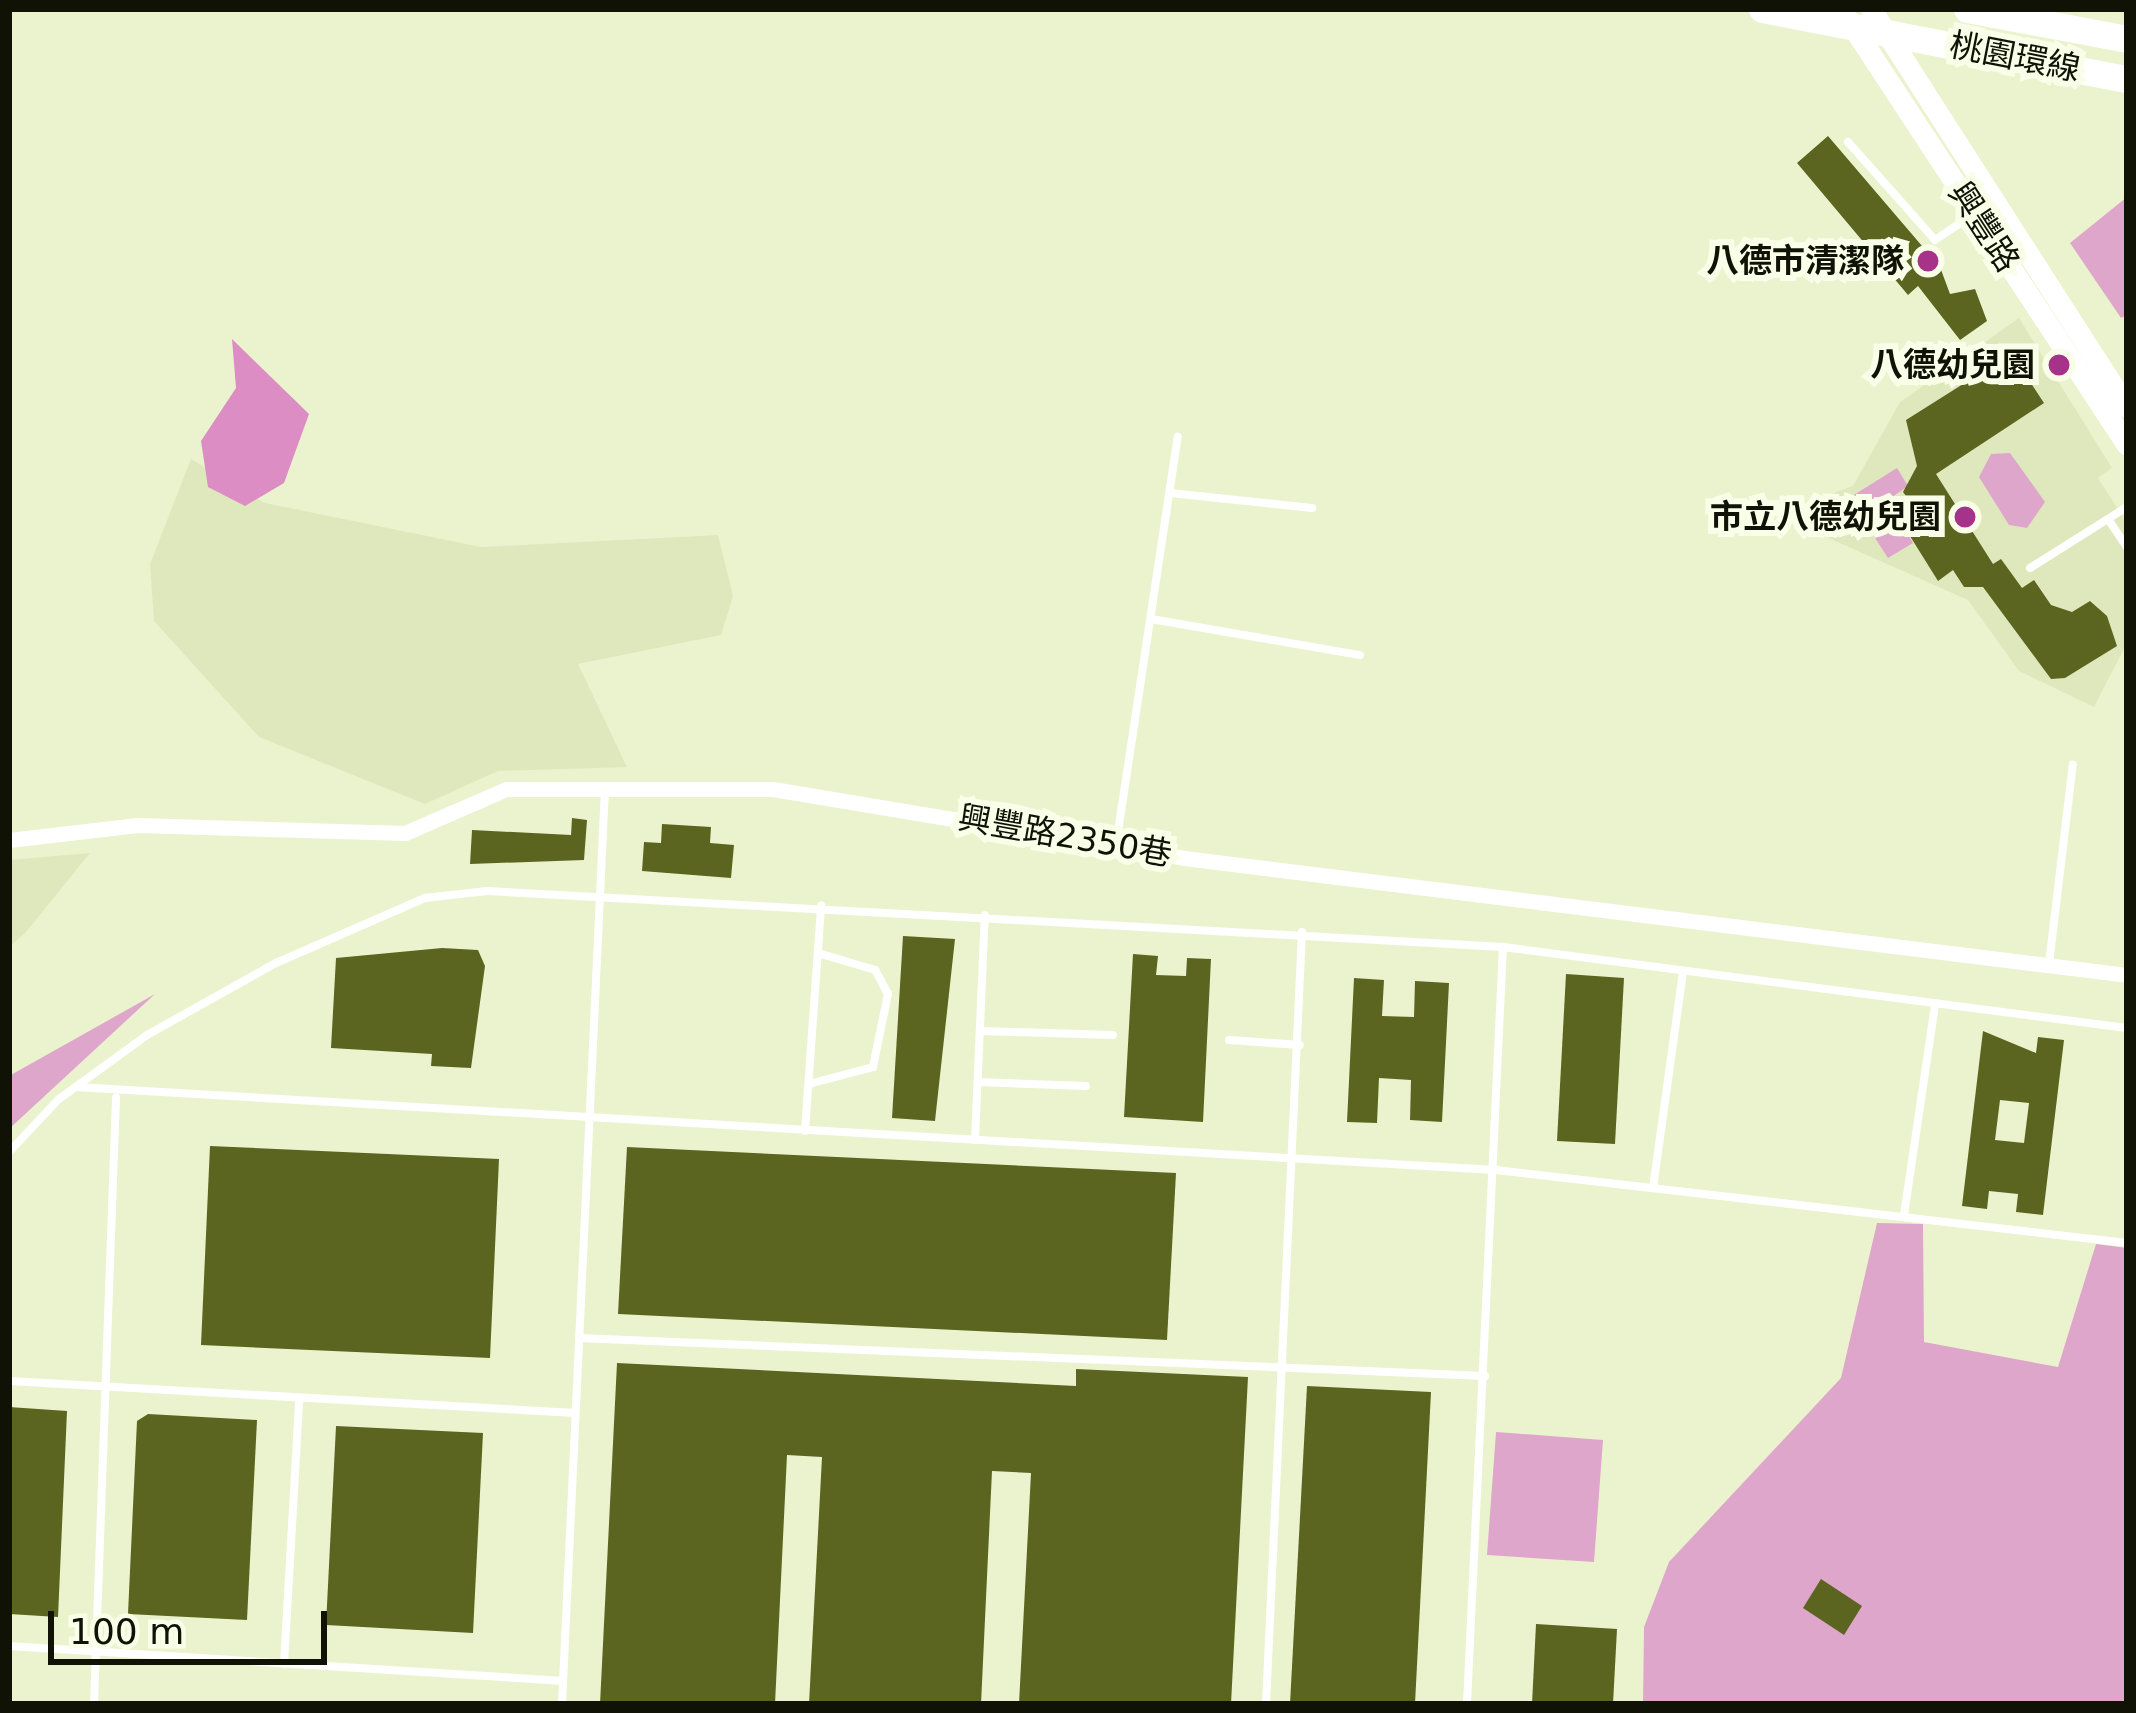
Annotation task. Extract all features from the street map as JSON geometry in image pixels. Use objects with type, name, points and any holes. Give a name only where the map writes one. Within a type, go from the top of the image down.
[{"type":"highway","name":"桃園環線","points":[[1762,9],[2127,79]]},
{"type":"highway","name":"桃園環線","points":[[1966,9],[2127,39]]},
{"type":"main road","name":"興豐路","points":[[1841,9],[2127,407]]},
{"type":"main road","name":"興豐路","points":[[1870,9],[2127,445]]},
{"type":"street","name":"興豐路2350巷","points":[[9,840],[137,825],[405,833],[506,789],[773,789],[1116,847],[2127,975]]},
{"type":"lane","points":[[1848,142],[1934,239],[1984,207]]},
{"type":"lane","points":[[1116,847],[1178,437]]},
{"type":"lane","points":[[1170,494],[1312,508]]},
{"type":"lane","points":[[2030,568],[2127,507]]},
{"type":"lane","points":[[2108,519],[2127,547]]},
{"type":"lane","points":[[1150,619],[1360,655]]},
{"type":"lane","points":[[2049,965],[2073,764]]},
{"type":"lane","points":[[562,1704],[605,786]]},
{"type":"lane","points":[[9,1152],[75,1087],[276,963],[425,898],[600,892],[1503,946],[2127,1028]]},
{"type":"lane","points":[[806,1132],[821,905]]},
{"type":"lane","points":[[975,1140],[985,915]]},
{"type":"lane","points":[[1266,1704],[1297,1157],[1303,932]]},
{"type":"lane","points":[[1467,1704],[1496,1170],[1503,946]]},
{"type":"lane","points":[[808,1084],[873,1066],[888,994],[875,970],[818,953]]},
{"type":"lane","points":[[1652,1188],[1683,971]]},
{"type":"lane","points":[[1904,1215],[1935,1006]]},
{"type":"lane","points":[[980,1030],[1113,1035]]},
{"type":"lane","points":[[1229,1040],[1300,1045]]},
{"type":"lane","points":[[978,1082],[1086,1086]]},
{"type":"lane","points":[[75,1087],[116,1097],[1496,1170],[2127,1243]]},
{"type":"lane","points":[[94,1704],[116,1097]]},
{"type":"lane","points":[[579,1338],[1486,1376]]},
{"type":"lane","points":[[9,1381],[106,1391],[575,1413]]},
{"type":"lane","points":[[284,1664],[299,1400]]},
{"type":"lane","points":[[9,1646],[563,1681]]},
{"type":"shaded area","points":[[2127,197],[2127,315],[2121,318],[2070,243]]},
{"type":"shaded area","name":"市立八德幼兒園","points":[[2019,318],[2112,468],[2098,478],[2127,523],[2127,643],[2094,707],[2019,671],[1968,600],[1815,532],[1801,505],[1853,486],[1900,402]]},
{"type":"shaded area","points":[[232,339],[309,414],[284,483],[245,506],[208,487],[201,441],[236,388]]},
{"type":"shaded area","points":[[2010,453],[2045,502],[2027,528],[2009,525],[1979,477],[1991,454]]},
{"type":"shaded area","points":[[191,459],[265,503],[481,547],[718,535],[733,596],[721,635],[578,664],[627,767],[498,771],[425,804],[259,737],[154,621],[150,564]]},
{"type":"shaded area","points":[[1897,468],[1908,486],[1888,500],[1913,543],[1888,558],[1849,498]]},
{"type":"shaded area","points":[[90,853],[26,932],[9,947],[9,860]]},
{"type":"shaded area","points":[[155,994],[9,1129],[9,1076]]},
{"type":"shaded area","points":[[1877,1223],[1923,1224],[1924,1342],[2058,1367],[2096,1244],[2127,1248],[2127,1704],[1643,1704],[1644,1627],[1669,1562],[1841,1378]]},
{"type":"shaded area","points":[[1496,1432],[1603,1440],[1594,1562],[1487,1555]]},
{"type":"building","points":[[1828,136],[1940,267],[1950,294],[1975,289],[1987,321],[1960,340],[1918,286],[1908,295],[1797,163]]},
{"type":"building","points":[[1998,362],[2007,376],[2021,368],[2044,403],[1936,474],[1993,564],[2001,559],[2022,588],[2034,580],[2051,605],[2072,612],[2090,601],[2107,616],[2117,646],[2065,678],[2051,679],[1983,587],[1964,587],[1953,570],[1938,581],[1900,520],[1916,510],[1903,492],[1917,466],[1906,420]]},
{"type":"building","points":[[572,818],[587,820],[584,860],[470,864],[472,830],[571,835]]},
{"type":"building","points":[[662,824],[711,827],[710,843],[734,845],[731,878],[642,871],[644,842],[661,843]]},
{"type":"building","points":[[903,936],[955,939],[935,1121],[892,1118]]},
{"type":"building","points":[[442,948],[478,950],[485,966],[471,1068],[431,1066],[432,1054],[331,1048],[336,958]]},
{"type":"building","points":[[1133,954],[1158,956],[1156,975],[1186,976],[1187,958],[1211,959],[1203,1122],[1124,1117]]},
{"type":"building","points":[[1566,974],[1624,978],[1615,1144],[1557,1141]]},
{"type":"building","points":[[1354,978],[1384,980],[1382,1016],[1414,1017],[1415,981],[1449,983],[1442,1122],[1410,1120],[1411,1080],[1379,1078],[1377,1123],[1347,1122]]},
{"type":"building","points":[[1983,1031],[2036,1053],[2038,1037],[2064,1040],[2043,1215],[2016,1212],[2018,1194],[1989,1191],[1987,1209],[1962,1206]],"holes":[[[2000,1100],[2029,1103],[2024,1143],[1995,1140]]]},
{"type":"building","points":[[210,1146],[499,1159],[490,1358],[201,1345]]},
{"type":"building","points":[[627,1147],[1176,1173],[1167,1340],[618,1314]]},
{"type":"building","points":[[617,1363],[1076,1386],[1076,1369],[1248,1377],[1231,1704],[1019,1704],[1031,1473],[992,1471],[981,1704],[809,1704],[822,1457],[787,1455],[775,1704],[600,1704]]},
{"type":"building","points":[[1307,1386],[1431,1392],[1415,1704],[1290,1704]]},
{"type":"building","points":[[9,1407],[67,1411],[58,1617],[9,1614]]},
{"type":"building","points":[[148,1414],[257,1420],[247,1620],[128,1614],[137,1421]]},
{"type":"building","points":[[336,1426],[483,1433],[473,1633],[326,1625]]},
{"type":"building","points":[[1821,1579],[1862,1606],[1844,1635],[1803,1608]]},
{"type":"building","points":[[1536,1624],[1617,1629],[1613,1704],[1532,1704]]},
{"type":"place","name":"八德市清潔隊","points":[[1928,261]]},
{"type":"place","name":"八德幼兒園","points":[[2059,365]]},
{"type":"place","name":"市立八德幼兒園","points":[[1965,517]]}]
